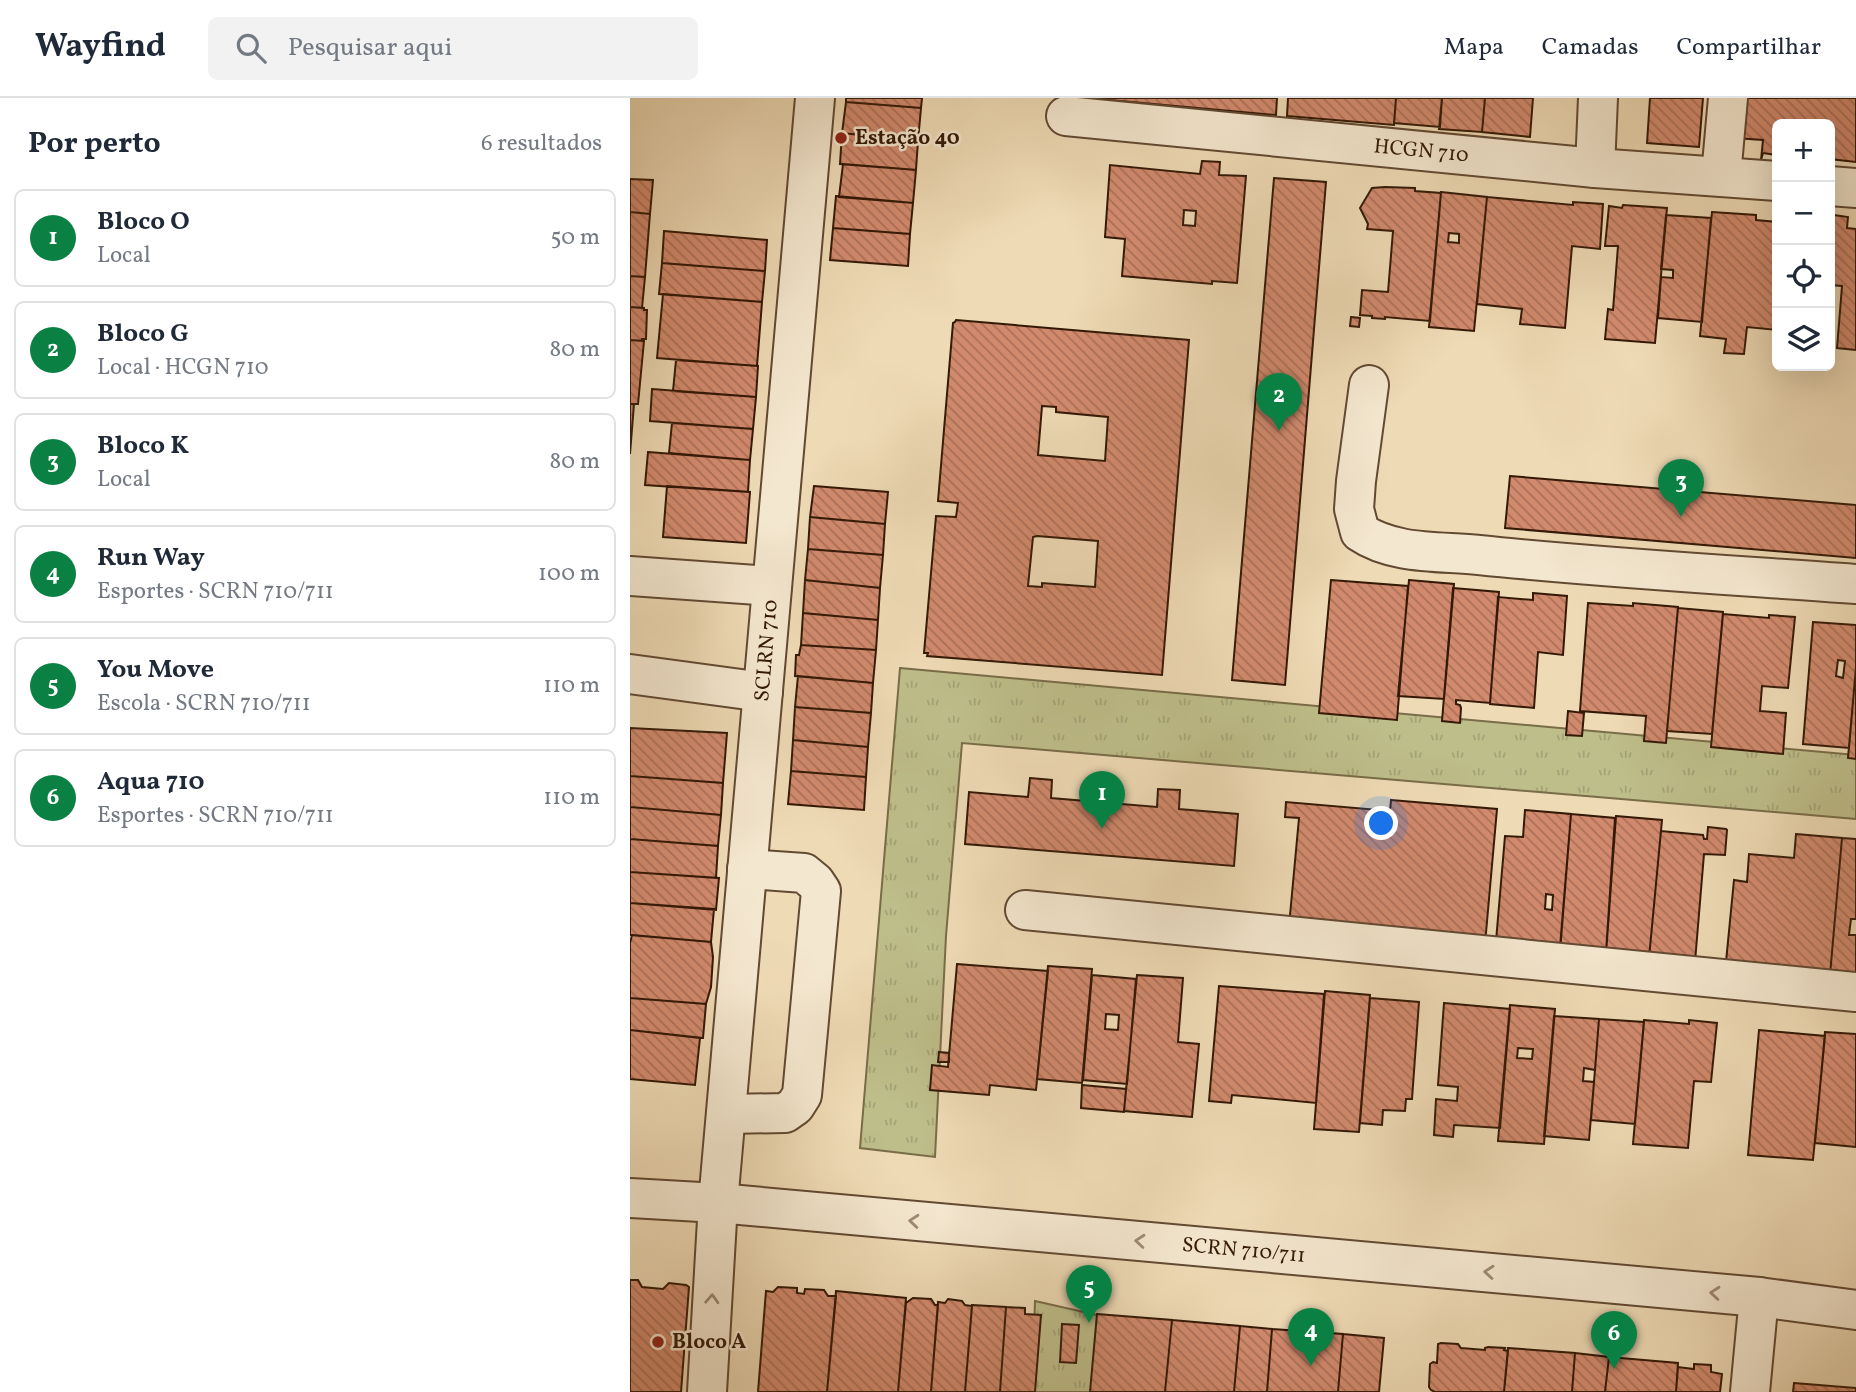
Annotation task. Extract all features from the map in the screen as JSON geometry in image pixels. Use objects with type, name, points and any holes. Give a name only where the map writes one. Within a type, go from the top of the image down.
[{"type":"street","name":"SCLRN 710","points":[[707,1392],[718,1203],[815,98]]},
{"type":"street","points":[[1595,168],[1598,98]]},
{"type":"street","points":[[1721,176],[1728,98]]},
{"type":"street","name":"HCGN 710","points":[[1066,116],[1595,168],[1772,181]]},
{"type":"street","points":[[1835,186],[1856,188]]},
{"type":"street","points":[[1369,385],[1354,509],[1360,531],[1371,539],[1392,546],[1511,558],[1856,584]]},
{"type":"street","points":[[630,576],[772,586]]},
{"type":"street","points":[[630,674],[763,692]]},
{"type":"street","points":[[726,1114],[785,1113],[795,1106],[802,1095],[821,891],[804,873],[747,869]]},
{"type":"street","points":[[1025,910],[1856,992]]},
{"type":"street","name":"SCRN 710/711","points":[[630,1198],[718,1203],[1759,1297],[1856,1310]]},
{"type":"street","points":[[1750,1392],[1759,1297]]},
{"type":"green space","points":[[900,668],[1856,755],[1856,819],[962,743],[946,936],[935,1157],[860,1148]]},
{"type":"green space","points":[[1035,1301],[1097,1315],[1094,1392],[1032,1392]]},
{"type":"building","points":[[846,98],[922,98],[921,108],[846,102]]},
{"type":"building","points":[[1087,98],[1277,98],[1276,115]]},
{"type":"building","points":[[1288,98],[1396,98],[1394,125],[1287,116]]},
{"type":"building","points":[[1396,98],[1442,98],[1440,127],[1394,123]]},
{"type":"building","points":[[1442,98],[1485,98],[1482,132],[1439,129]]},
{"type":"building","points":[[1485,98],[1533,98],[1530,137],[1482,132]]},
{"type":"building","points":[[1650,98],[1703,98],[1699,147],[1647,143]]},
{"type":"building","points":[[1739,98],[1856,98],[1856,162],[1835,160],[1835,119],[1772,119],[1772,154],[1763,153],[1761,160],[1763,140],[1735,138]]},
{"type":"building","points":[[846,102],[921,108],[918,141],[842,133]]},
{"type":"building","points":[[842,133],[918,141],[916,170],[840,164]]},
{"type":"building","points":[[1202,161],[1220,162],[1219,175],[1246,176],[1237,283],[1212,281],[1212,284],[1122,276],[1125,239],[1105,237],[1110,165],[1200,174]],"holes":[[[1184,210],[1196,211],[1195,226],[1183,225]]]},
{"type":"building","points":[[843,164],[916,170],[913,203],[839,197]]},
{"type":"building","points":[[1274,178],[1326,182],[1285,685],[1232,680]]},
{"type":"building","points":[[630,179],[653,180],[650,214],[630,212]]},
{"type":"building","points":[[1372,188],[1415,188],[1415,191],[1441,193],[1430,321],[1360,315],[1362,290],[1388,292],[1393,231],[1367,229],[1368,224],[1360,208]]},
{"type":"building","points":[[1441,192],[1487,197],[1474,331],[1429,327]],"holes":[[[1449,233],[1459,234],[1459,243],[1448,242]]]},
{"type":"building","points":[[836,196],[913,203],[910,234],[833,228]]},
{"type":"building","points":[[1487,197],[1573,205],[1573,202],[1603,204],[1600,249],[1572,246],[1565,328],[1520,324],[1522,309],[1477,304]]},
{"type":"building","points":[[1623,205],[1667,208],[1655,343],[1605,339],[1608,309],[1613,310],[1618,246],[1605,246],[1609,206],[1622,208]]},
{"type":"building","points":[[630,212],[650,214],[645,277],[630,276]]},
{"type":"building","points":[[1712,212],[1756,215],[1756,220],[1772,222],[1772,330],[1747,327],[1744,354],[1724,353],[1726,339],[1700,336]]},
{"type":"building","points":[[1666,215],[1711,218],[1702,322],[1658,318],[1661,277],[1673,278],[1673,270],[1661,269]]},
{"type":"building","points":[[1835,215],[1848,217],[1847,228],[1856,229],[1856,350],[1837,348],[1842,286],[1835,285]]},
{"type":"building","points":[[833,228],[910,234],[908,266],[830,260]]},
{"type":"building","points":[[664,231],[767,240],[765,271],[662,263]]},
{"type":"building","points":[[662,263],[765,271],[762,302],[659,294]]},
{"type":"building","points":[[630,276],[645,277],[642,308],[630,307]]},
{"type":"building","points":[[663,294],[762,302],[757,366],[657,358]]},
{"type":"building","points":[[630,307],[647,310],[646,339],[642,341],[630,340]]},
{"type":"building","points":[[1351,317],[1360,318],[1359,327],[1350,326]]},
{"type":"building","points":[[955,322],[1189,340],[1162,675],[927,656],[928,653],[924,653],[936,516],[956,517],[958,503],[938,501]],"holes":[[[1042,406],[1056,407],[1056,412],[1108,417],[1105,461],[1038,455]],[[1033,537],[1098,541],[1095,587],[1042,583],[1042,587],[1028,586]]]},
{"type":"building","points":[[630,340],[644,341],[638,404],[630,404]]},
{"type":"building","points":[[676,360],[758,366],[756,397],[673,391]]},
{"type":"building","points":[[652,389],[756,397],[753,429],[650,421]]},
{"type":"building","points":[[630,404],[634,404],[630,454]]},
{"type":"building","points":[[672,423],[753,429],[750,460],[669,453]]},
{"type":"building","points":[[648,452],[750,460],[748,492],[645,485]]},
{"type":"building","points":[[1510,476],[1856,505],[1856,558],[1505,528]]},
{"type":"building","points":[[667,486],[750,492],[746,543],[663,537]]},
{"type":"building","points":[[814,486],[888,492],[885,524],[810,517]]},
{"type":"building","points":[[810,517],[885,524],[883,555],[808,549]]},
{"type":"building","points":[[808,549],[883,555],[880,588],[805,580]]},
{"type":"building","points":[[805,580],[880,588],[878,620],[803,613]]},
{"type":"building","points":[[1331,580],[1408,586],[1397,720],[1319,713]]},
{"type":"building","points":[[1409,580],[1454,584],[1444,699],[1398,696]]},
{"type":"building","points":[[1453,588],[1499,592],[1490,703],[1456,700],[1456,704],[1461,708],[1460,723],[1442,721]]},
{"type":"building","points":[[1533,593],[1567,596],[1563,655],[1538,652],[1534,708],[1490,704],[1498,597],[1533,600]]},
{"type":"building","points":[[1588,603],[1678,607],[1666,743],[1644,741],[1646,716],[1580,711]]},
{"type":"building","points":[[1678,608],[1723,612],[1712,734],[1667,731]]},
{"type":"building","points":[[803,613],[878,620],[876,650],[801,645]]},
{"type":"building","points":[[1723,614],[1795,617],[1788,688],[1762,686],[1760,711],[1786,713],[1783,754],[1711,747]]},
{"type":"building","points":[[1813,622],[1856,625],[1856,667],[1849,748],[1803,744]],"holes":[[[1838,660],[1845,661],[1843,678],[1836,676]]]},
{"type":"building","points":[[801,645],[876,650],[873,683],[795,676],[796,655],[799,655]]},
{"type":"building","points":[[1856,667],[1856,759],[1848,758]]},
{"type":"building","points":[[798,676],[873,683],[871,713],[795,707]]},
{"type":"building","points":[[795,707],[871,713],[868,747],[793,740]]},
{"type":"building","points":[[1568,711],[1584,713],[1582,736],[1566,735]]},
{"type":"building","points":[[630,728],[727,733],[723,783],[630,776]]},
{"type":"building","points":[[793,740],[868,747],[866,777],[791,771]]},
{"type":"building","points":[[791,771],[866,777],[864,810],[788,804]]},
{"type":"building","points":[[630,776],[723,783],[721,815],[630,807]]},
{"type":"building","points":[[1030,778],[1052,780],[1051,798],[1157,807],[1158,789],[1180,790],[1179,809],[1238,814],[1234,866],[965,844],[969,792],[1028,797]]},
{"type":"building","points":[[1391,800],[1497,809],[1485,944],[1289,926],[1299,818],[1285,817],[1286,802],[1390,811]]},
{"type":"building","points":[[630,807],[721,815],[718,846],[630,839]]},
{"type":"building","points":[[1525,810],[1571,814],[1560,947],[1496,941],[1505,836],[1523,837]],"holes":[[[1546,894],[1553,895],[1552,910],[1545,909]]]},
{"type":"building","points":[[1571,814],[1615,818],[1606,952],[1560,952]]},
{"type":"building","points":[[1616,816],[1662,820],[1649,958],[1606,954]]},
{"type":"building","points":[[1708,827],[1727,830],[1725,855],[1704,854],[1695,962],[1649,958],[1661,831],[1703,835],[1704,839],[1707,839]]},
{"type":"building","points":[[1796,834],[1842,838],[1830,975],[1726,962],[1734,880],[1747,882],[1749,854],[1794,858]]},
{"type":"building","points":[[1842,838],[1856,839],[1856,919],[1851,919],[1849,935],[1856,935],[1856,977],[1830,975]]},
{"type":"building","points":[[630,839],[718,846],[716,878],[630,872]]},
{"type":"building","points":[[630,872],[719,878],[716,910],[630,903]]},
{"type":"building","points":[[630,903],[714,909],[711,942],[630,935]]},
{"type":"building","points":[[632,935],[711,942],[711,987],[706,1004],[630,998]]},
{"type":"building","points":[[957,964],[1048,971],[1036,1090],[990,1085],[989,1095],[930,1090],[932,1065],[948,1067]]},
{"type":"building","points":[[1048,966],[1092,969],[1082,1083],[1037,1079]]},
{"type":"building","points":[[1092,975],[1136,979],[1127,1084],[1083,1080]],"holes":[[[1106,1014],[1119,1015],[1118,1030],[1105,1029]]]},
{"type":"building","points":[[1137,975],[1183,978],[1178,1042],[1199,1044],[1192,1117],[1124,1111]]},
{"type":"building","points":[[1219,986],[1324,994],[1316,1103],[1232,1095],[1231,1103],[1209,1101]]},
{"type":"building","points":[[1325,991],[1370,995],[1359,1132],[1314,1129]]},
{"type":"building","points":[[630,998],[706,1004],[703,1038],[630,1030]]},
{"type":"building","points":[[1370,998],[1419,1002],[1412,1099],[1406,1099],[1405,1111],[1383,1110],[1382,1125],[1360,1123]]},
{"type":"building","points":[[1444,1003],[1510,1009],[1500,1128],[1454,1125],[1453,1137],[1434,1135],[1436,1099],[1457,1101],[1458,1087],[1438,1085]]},
{"type":"building","points":[[1510,1005],[1555,1009],[1544,1144],[1498,1141]],"holes":[[[1518,1048],[1533,1049],[1532,1059],[1517,1058]]]},
{"type":"building","points":[[1554,1016],[1599,1019],[1595,1070],[1584,1068],[1583,1081],[1594,1082],[1589,1140],[1544,1136]]},
{"type":"building","points":[[1599,1019],[1644,1022],[1635,1124],[1591,1120]]},
{"type":"building","points":[[1644,1020],[1689,1024],[1689,1020],[1717,1023],[1711,1082],[1694,1081],[1688,1148],[1633,1144]]},
{"type":"building","points":[[630,1030],[700,1038],[695,1085],[630,1079]]},
{"type":"building","points":[[1759,1030],[1825,1036],[1813,1160],[1748,1155]]},
{"type":"building","points":[[1825,1032],[1856,1034],[1856,1147],[1815,1143]]},
{"type":"building","points":[[939,1052],[949,1053],[949,1062],[938,1062]]},
{"type":"building","points":[[1082,1085],[1126,1089],[1124,1112],[1081,1108]]},
{"type":"building","name":"Bloco A","points":[[630,1280],[638,1280],[642,1287],[663,1289],[669,1283],[689,1287],[681,1392],[630,1392]]},
{"type":"building","points":[[778,1287],[797,1288],[797,1293],[804,1294],[805,1289],[824,1290],[828,1296],[836,1296],[827,1392],[758,1392],[766,1291],[773,1292]]},
{"type":"building","points":[[836,1291],[906,1298],[898,1392],[827,1392]]},
{"type":"building","points":[[913,1298],[931,1299],[938,1305],[931,1392],[898,1392],[906,1303]]},
{"type":"building","points":[[948,1299],[972,1306],[965,1392],[931,1392],[938,1302],[945,1303]]},
{"type":"building","points":[[972,1305],[1006,1307],[1000,1392],[965,1392]]},
{"type":"building","points":[[1006,1307],[1025,1308],[1025,1314],[1041,1315],[1035,1392],[1000,1392]]},
{"type":"building","points":[[1097,1314],[1172,1320],[1165,1392],[1090,1392]]},
{"type":"building","points":[[1172,1320],[1240,1326],[1234,1392],[1165,1392]]},
{"type":"building","points":[[1062,1324],[1079,1325],[1076,1363],[1060,1362]]},
{"type":"building","points":[[1240,1326],[1272,1329],[1267,1392],[1234,1392]]},
{"type":"building","points":[[1272,1329],[1343,1334],[1338,1392],[1267,1392]]},
{"type":"building","points":[[1343,1334],[1384,1338],[1379,1392],[1338,1392]]},
{"type":"building","points":[[1438,1344],[1485,1350],[1488,1347],[1505,1348],[1504,1350],[1508,1351],[1504,1392],[1431,1390],[1430,1364],[1437,1363]]},
{"type":"building","points":[[1508,1348],[1575,1353],[1572,1392],[1504,1392]]},
{"type":"building","points":[[1575,1353],[1609,1357],[1605,1392],[1572,1392]]},
{"type":"building","points":[[1609,1357],[1678,1363],[1676,1392],[1605,1392]]},
{"type":"building","points":[[1694,1364],[1711,1365],[1711,1372],[1722,1374],[1720,1392],[1676,1392],[1678,1367],[1694,1369]]},
{"type":"building","points":[[1794,1383],[1856,1388],[1856,1392],[1793,1392]]},
{"type":"place","name":"Estação 40","points":[[841,138]]},
{"type":"place","name":"Bloco G","points":[[1279,431]]},
{"type":"place","name":"Bloco K","points":[[1681,517]]},
{"type":"place","name":"Bloco O","points":[[1102,829]]},
{"type":"place","name":"You Move","points":[[1089,1323]]},
{"type":"place","name":"Bloco A","points":[[658,1342]]},
{"type":"place","name":"Run Way","points":[[1311,1366]]},
{"type":"place","name":"Aqua 710","points":[[1614,1369]]}]
